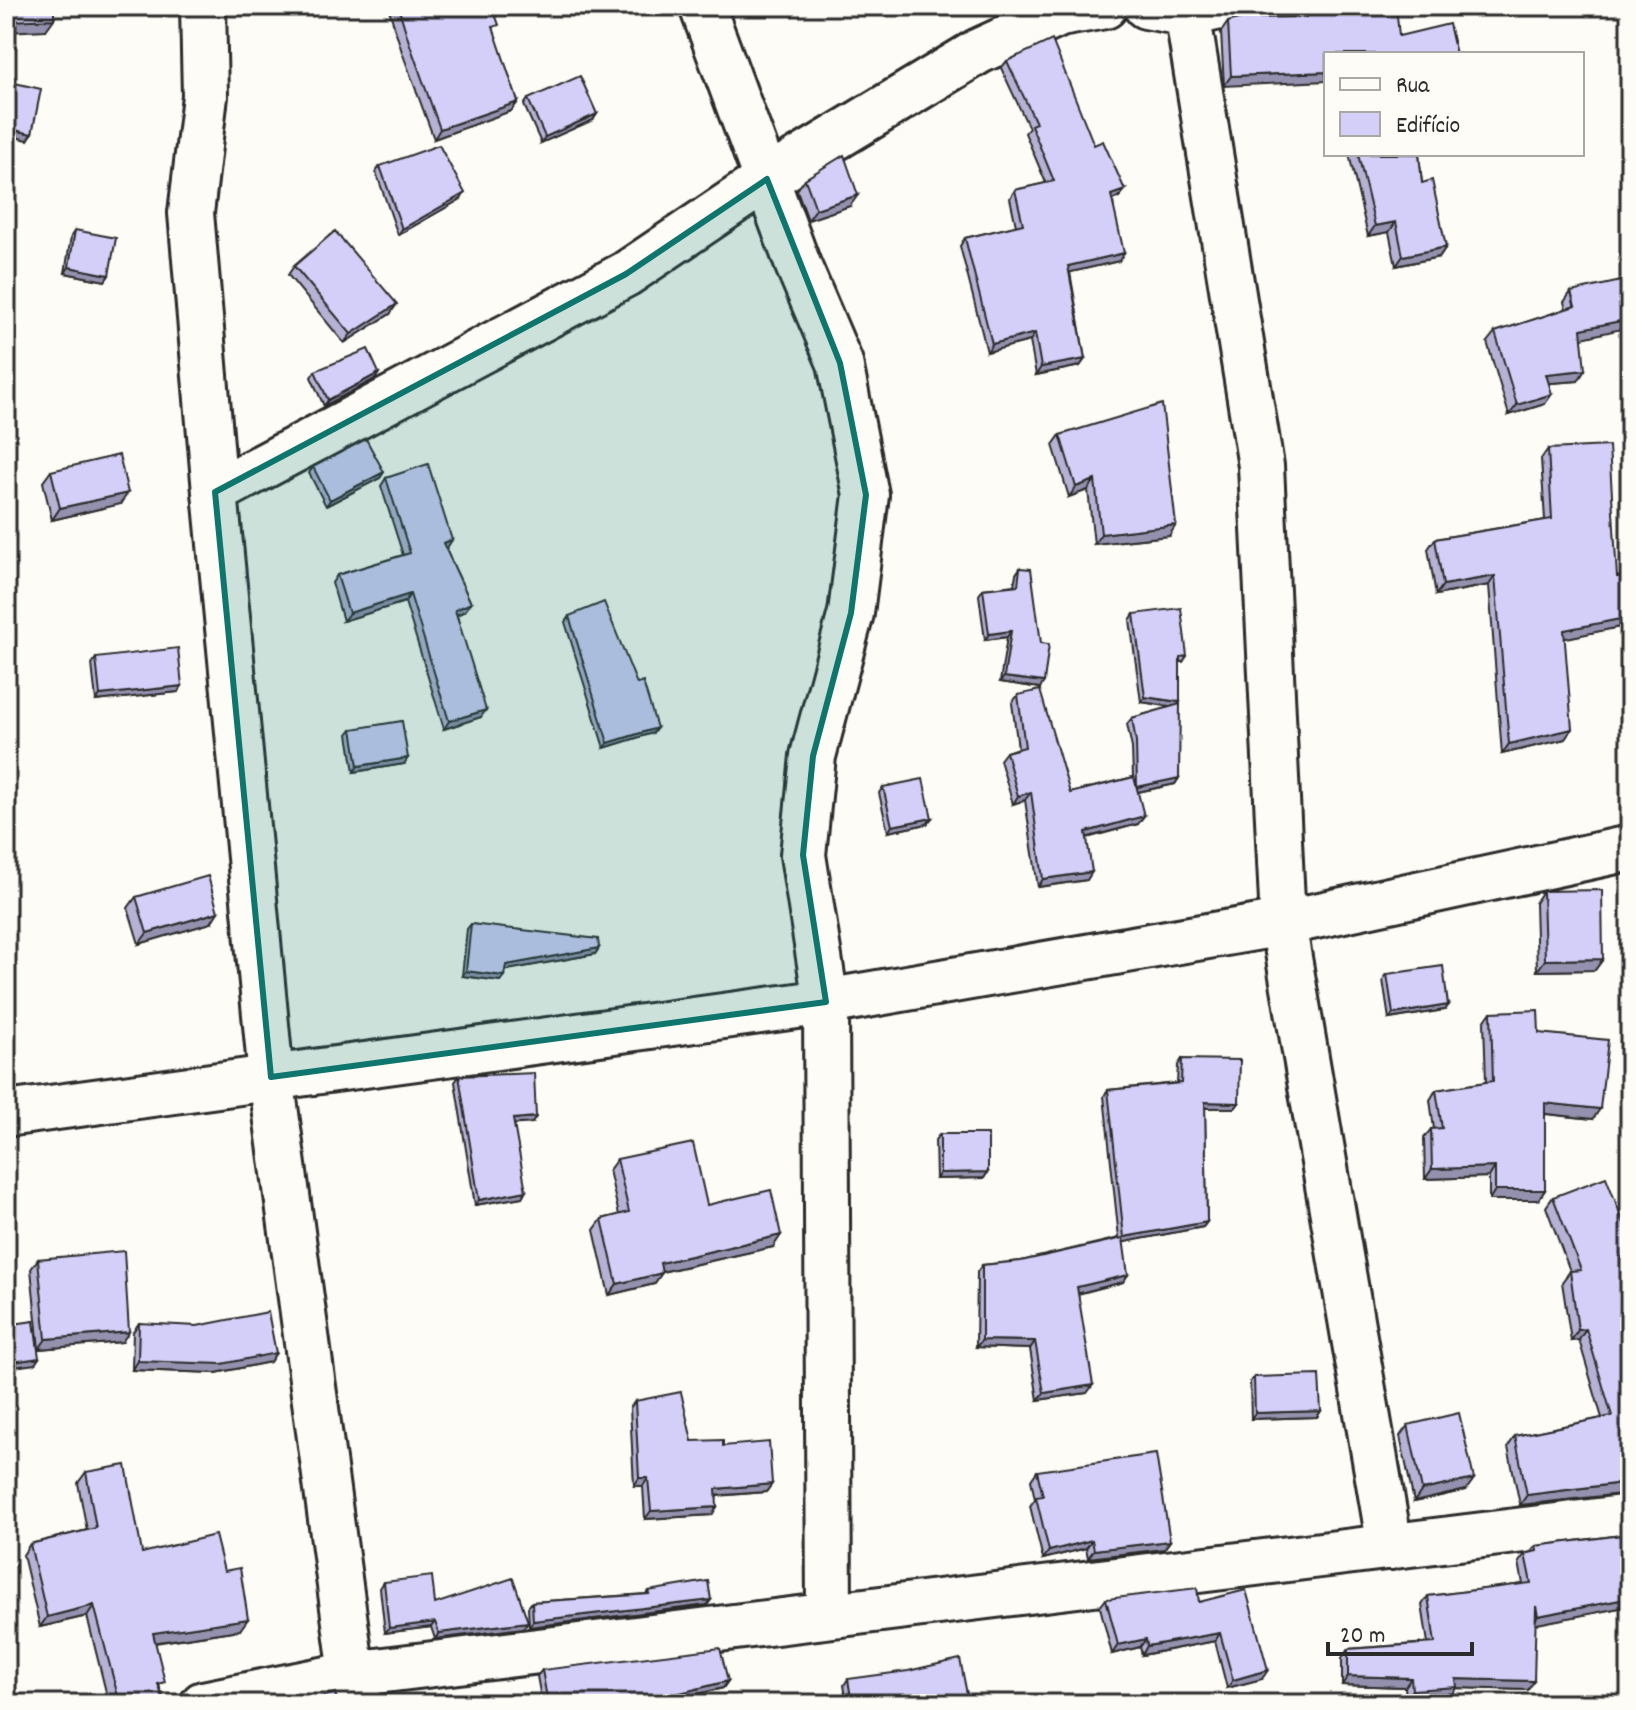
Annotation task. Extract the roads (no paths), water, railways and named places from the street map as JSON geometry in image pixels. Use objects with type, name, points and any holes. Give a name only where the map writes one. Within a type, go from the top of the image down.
[{"type":"street","points":[[203,6],[205,96],[191,213],[215,492],[271,1077],[355,1689]]},
{"type":"street","points":[[702,6],[798,265],[840,363],[866,495],[851,613],[813,756],[803,855],[826,1002],[829,1615]]},
{"type":"street","points":[[215,492],[626,274],[767,179],[979,51],[1060,14],[1105,6]]},
{"type":"street","points":[[1146,6],[1200,9],[1261,466],[1283,923],[1390,1547]]},
{"type":"street","points":[[6,1114],[826,1002],[1283,923],[1630,848]]},
{"type":"street","points":[[203,1704],[355,1689],[829,1615],[1630,1517]]}]
